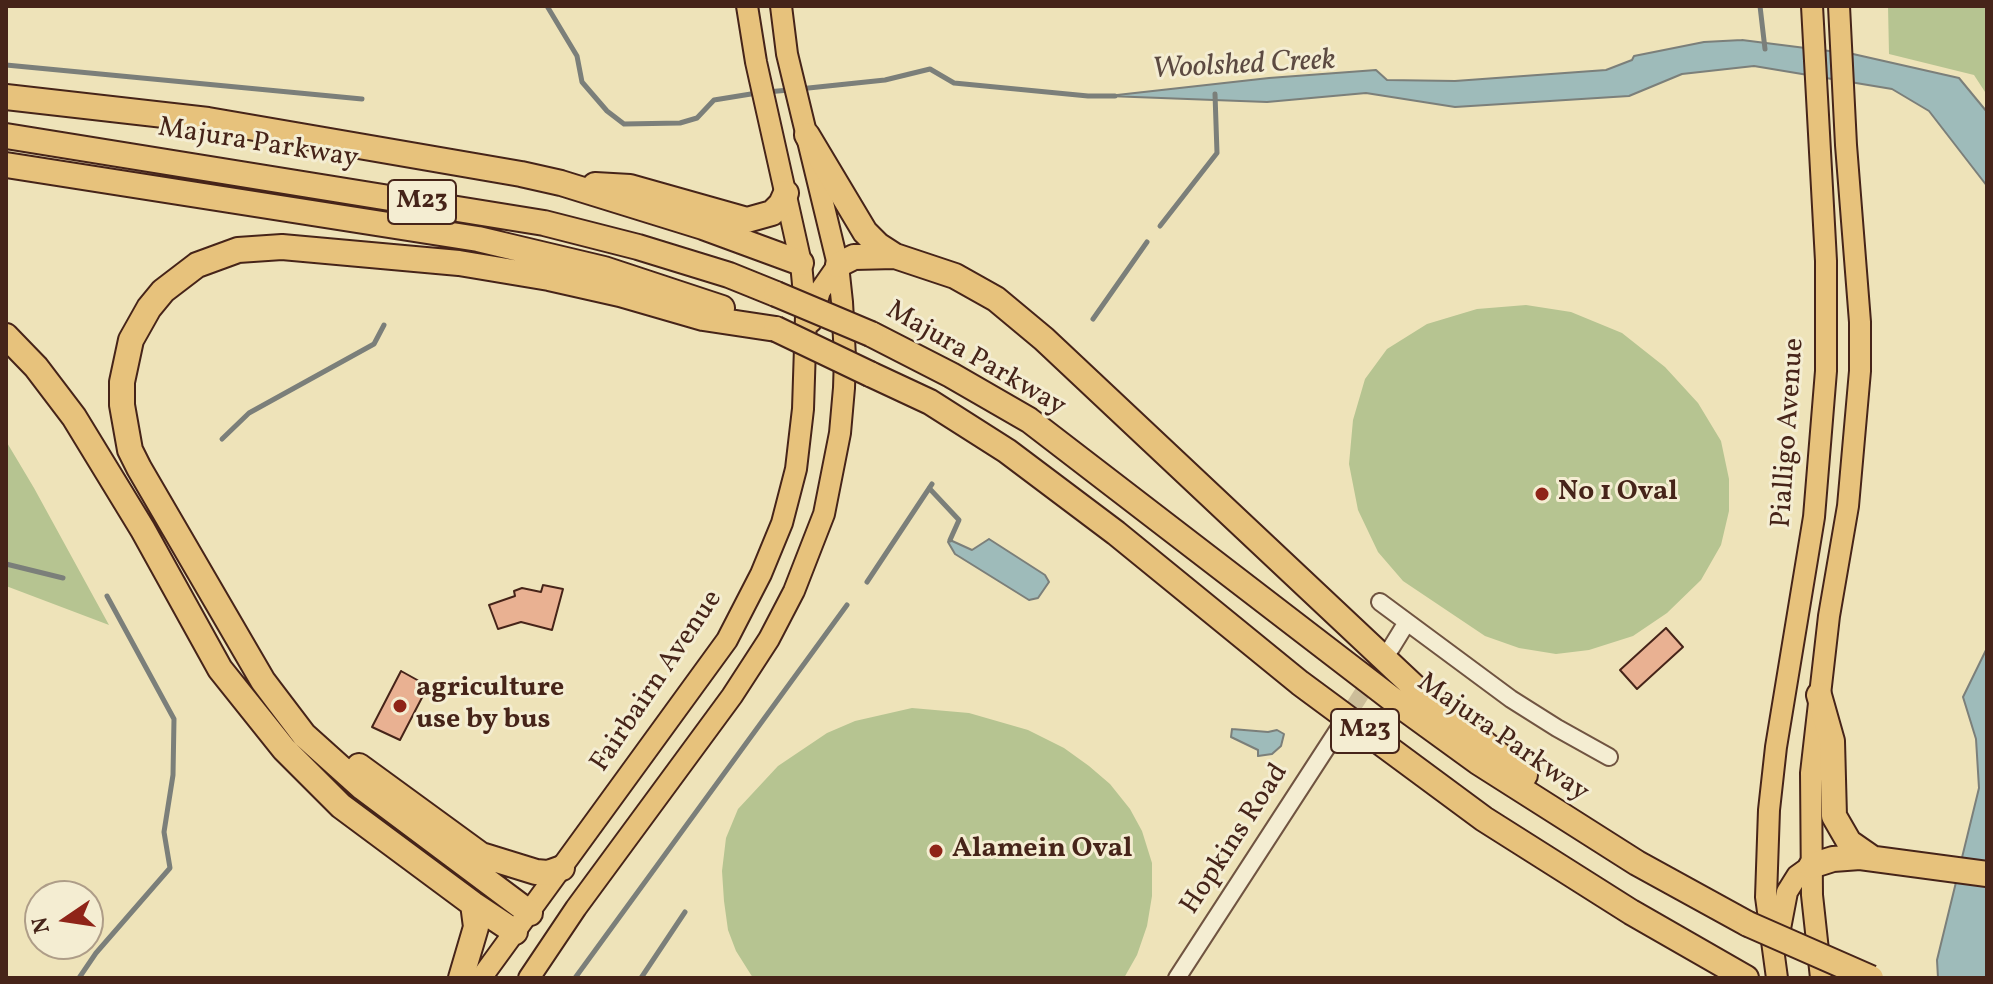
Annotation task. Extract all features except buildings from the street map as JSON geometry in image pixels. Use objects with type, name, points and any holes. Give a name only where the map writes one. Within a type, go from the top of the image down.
[{"type":"highway","points":[[6,97],[208,120],[415,154],[561,183],[703,227],[801,263]]},
{"type":"highway","points":[[806,132],[865,232],[878,245],[895,256],[955,276],[1008,308],[1424,696],[1511,765],[1592,823],[1637,863]]},
{"type":"highway","name":"Majura Parkway","points":[[6,136],[531,221],[638,247],[729,275],[871,334],[1029,420],[1435,731],[1529,796],[1637,863],[1748,924],[1871,978]]},
{"type":"highway","name":"Majura Parkway","points":[[6,165],[441,233],[549,254],[658,285],[776,329],[930,402],[1007,451],[1116,533],[1300,683],[1484,819],[1631,912],[1746,978]]},
{"type":"highway","points":[[561,183],[630,187],[747,220],[772,213],[786,193]]},
{"type":"highway","points":[[523,923],[304,735],[243,649],[130,450],[122,405],[125,361],[139,324],[171,283],[197,265],[247,249],[282,247],[459,263],[620,294],[703,318],[776,329]]},
{"type":"highway","points":[[833,271],[854,257],[895,256]]},
{"type":"highway","points":[[6,336],[36,367],[74,417],[143,530],[220,669],[248,707],[300,766],[341,806],[473,904],[523,923]]},
{"type":"highway","points":[[1819,695],[1832,741],[1834,816],[1849,842],[1872,858]]},
{"type":"highway","points":[[304,735],[365,769],[487,858],[536,872],[548,873],[562,868]]},
{"type":"highway","points":[[1811,866],[1840,858],[1872,858],[1987,874]]},
{"type":"highway","points":[[461,978],[475,934],[473,904]]},
{"type":"main road","name":"Fairbairn Avenue","points":[[481,978],[727,640],[767,561],[782,523],[796,469],[807,339],[801,263],[756,62],[747,6]]},
{"type":"main road","points":[[529,978],[558,933],[732,696],[769,639],[816,541],[835,464],[845,357],[842,302],[787,54],[781,6]]},
{"type":"main road","name":"Pialligo Avenue","points":[[1776,970],[1768,922],[1766,862],[1776,747],[1814,517],[1826,371],[1826,274],[1812,6]]},
{"type":"main road","points":[[1821,978],[1811,866],[1811,773],[1829,616],[1848,506],[1860,371],[1860,322],[1839,6]]},
{"type":"main road","points":[[801,263],[833,271]]},
{"type":"main road","points":[[807,339],[816,303],[833,271]]},
{"type":"main road","points":[[1776,970],[1784,899],[1793,881],[1811,866]]},
{"type":"main road","points":[[523,923],[558,933]]},
{"type":"main road","points":[[523,923],[545,953]]},
{"type":"street","points":[[1380,602],[1511,699],[1609,757]]},
{"type":"street","points":[[1391,648],[1407,622]]},
{"type":"street","name":"Hopkins Road","points":[[1177,978],[1338,730]]},
{"type":"green space","points":[[1888,6],[1987,6],[1987,95],[1974,75],[1889,54]]},
{"type":"green space","name":"No 1 Oval","points":[[1526,305],[1571,312],[1622,333],[1665,367],[1698,403],[1721,441],[1729,479],[1729,511],[1721,545],[1701,580],[1667,613],[1633,636],[1589,650],[1556,654],[1519,648],[1485,636],[1403,581],[1378,552],[1358,510],[1349,464],[1353,420],[1365,379],[1387,349],[1427,324],[1477,309]]},
{"type":"green space","points":[[6,441],[34,488],[109,625],[6,586]]},
{"type":"green space","name":"Alamein Oval","points":[[912,708],[969,713],[1028,730],[1064,748],[1089,766],[1110,784],[1130,809],[1142,831],[1152,863],[1152,896],[1147,926],[1137,955],[1124,978],[753,978],[736,951],[728,930],[724,901],[722,871],[726,838],[738,809],[778,766],[827,733],[855,721]]},
{"type":"water","points":[[1742,40],[1853,54],[1959,78],[1987,112],[1987,186],[1929,111],[1892,89],[1754,66],[1682,74],[1629,96],[1455,107],[1366,93],[1267,102],[1108,96],[1376,70],[1387,80],[1455,81],[1606,70],[1632,60],[1634,56],[1704,42]]},
{"type":"water","points":[[989,539],[1045,575],[1049,582],[1038,598],[1029,600],[955,554],[948,542],[950,540],[972,550]]},
{"type":"water","points":[[1987,648],[1987,978],[1938,978],[1937,960],[1979,788],[1976,739],[1963,697]]},
{"type":"water","points":[[1232,729],[1277,730],[1284,734],[1281,746],[1272,754],[1258,756],[1258,750],[1231,737]]},
{"type":"waterway","name":"Woolshed Creek","points":[[547,6],[577,56],[582,82],[607,111],[624,124],[680,123],[697,118],[714,100],[757,93]]},
{"type":"waterway","points":[[1760,6],[1765,49]]},
{"type":"waterway","points":[[6,65],[362,99]]},
{"type":"waterway","name":"Woolshed Creek","points":[[799,89],[885,80],[930,69],[954,83],[1115,96]]},
{"type":"waterway","name":"Woolshed Creek","points":[[767,92],[789,90]]},
{"type":"waterway","points":[[1160,226],[1217,153],[1215,94]]},
{"type":"waterway","points":[[1093,319],[1147,242]]},
{"type":"waterway","points":[[222,439],[249,413],[374,344],[384,325]]},
{"type":"waterway","points":[[867,582],[932,484]]},
{"type":"waterway","points":[[929,488],[959,520],[950,540]]},
{"type":"waterway","points":[[6,564],[63,578]]},
{"type":"waterway","points":[[79,978],[96,953],[170,868],[164,832],[173,775],[174,719],[107,596]]},
{"type":"waterway","points":[[575,978],[847,605]]},
{"type":"waterway","points":[[641,978],[685,912]]},
{"type":"tunnel","points":[[1341,726],[1389,651]]},
{"type":"place","name":"No 1 Oval","points":[[1542,494]]},
{"type":"place","name":"agriculture use by bus","points":[[400,706]]},
{"type":"place","name":"Alamein Oval","points":[[936,851]]}]
